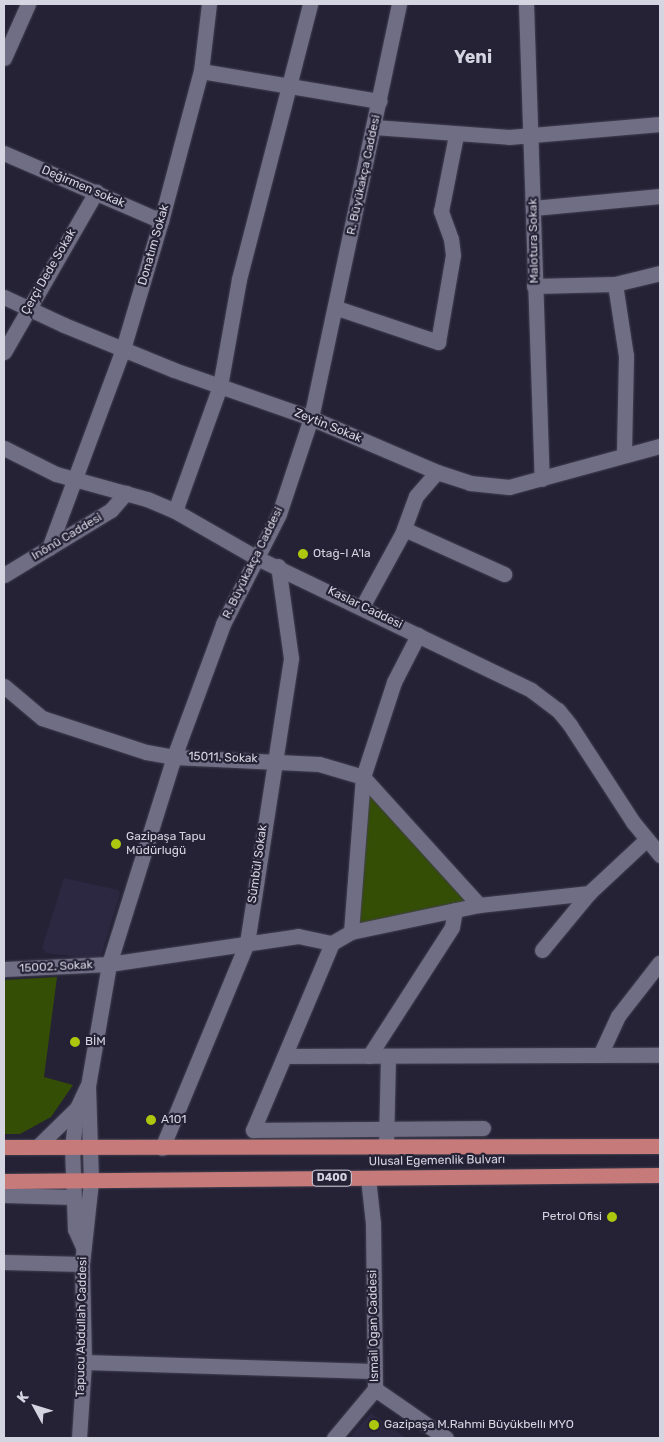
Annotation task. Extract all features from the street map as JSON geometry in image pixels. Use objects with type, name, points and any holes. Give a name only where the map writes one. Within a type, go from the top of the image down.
[{"type":"highway","name":"Ulusal Egemenlik Bulvarı","points":[[4,1147],[660,1146]]},
{"type":"highway","name":"Ulusal Egemenlik Bulvarı","points":[[4,1181],[660,1175]]},
{"type":"street","points":[[4,58],[26,4]]},
{"type":"street","name":"Donatım Sokak","points":[[49,548],[76,481],[124,349],[201,71],[208,4]]},
{"type":"street","points":[[175,511],[220,386],[239,279],[287,85],[310,4]]},
{"type":"street","name":"R. Büyükakça Caddesi","points":[[91,1181],[92,1147],[88,1086],[109,964],[174,757],[223,624],[258,558],[278,514],[311,418],[337,308],[399,4]]},
{"type":"street","name":"Malotura Sokak","points":[[526,4],[542,479]]},
{"type":"street","points":[[201,71],[380,102]]},
{"type":"street","points":[[374,127],[456,136],[531,136],[660,124]]},
{"type":"street","points":[[337,308],[438,342],[453,255],[451,238],[441,211],[456,136]]},
{"type":"street","name":"Değirmen sokak","points":[[4,152],[161,221]]},
{"type":"street","name":"Çerçi Dede Sokak","points":[[4,352],[96,192]]},
{"type":"street","points":[[533,208],[660,196]]},
{"type":"street","points":[[534,286],[615,284],[660,272]]},
{"type":"street","points":[[615,284],[626,356],[624,455]]},
{"type":"street","name":"Zeytin Sokak","points":[[4,296],[124,349],[311,418],[437,472],[492,487],[509,487],[542,479],[660,446]]},
{"type":"street","name":"Kaslar Caddesi","points":[[4,448],[56,474],[126,494],[175,511],[258,558],[362,606],[545,699],[570,725],[647,839],[660,855]]},
{"type":"street","points":[[362,606],[404,529],[416,496],[437,472]]},
{"type":"street","name":"Inönü Caddesi","points":[[4,575],[111,510],[126,494]]},
{"type":"street","points":[[404,529],[504,574]]},
{"type":"street","name":"Sümbül Sokak","points":[[162,1148],[247,943],[273,760],[291,658],[278,566]]},
{"type":"street","points":[[352,932],[363,776],[394,682],[418,634]]},
{"type":"street","name":"15011. Sokak","points":[[4,686],[24,706],[63,727],[126,747],[174,757],[273,760],[319,764],[363,776]]},
{"type":"street","points":[[363,776],[479,905]]},
{"type":"street","points":[[542,950],[589,893],[647,839]]},
{"type":"street","points":[[483,1128],[253,1130],[332,943],[352,932],[479,905],[589,893]]},
{"type":"street","points":[[369,1056],[452,927],[455,910]]},
{"type":"street","name":"15002. Sokak","points":[[4,970],[109,964],[298,936],[332,943]]},
{"type":"street","points":[[600,1055],[618,1016],[660,962]]},
{"type":"street","points":[[285,1056],[660,1055]]},
{"type":"street","points":[[386,1145],[388,1056]]},
{"type":"street","name":"R. Büyükakça Caddesi","points":[[72,1181],[72,1147],[77,1108],[88,1086]]},
{"type":"street","points":[[37,1147],[77,1108]]},
{"type":"street","name":"Ismail Ogan Caddesi","points":[[368,1178],[373,1223],[373,1371],[375,1389],[446,1438]]},
{"type":"street","name":"Tapucu Abdullah Caddesi","points":[[72,1181],[75,1228],[83,1247]]},
{"type":"street","name":"Tapucu Abdullah Caddesi","points":[[79,1438],[84,1362],[82,1264],[83,1247],[88,1229],[91,1181]]},
{"type":"street","points":[[4,1196],[73,1197]]},
{"type":"street","points":[[4,1262],[82,1264]]},
{"type":"street","points":[[84,1362],[373,1371]]},
{"type":"street","points":[[334,1438],[375,1389]]},
{"type":"shaded area","points":[[64,878],[118,890],[120,893],[100,960],[46,953],[42,948]]},
{"type":"shaded area","name":"Gazipaşa M.Rahmi Büyükbellı MYO","points":[[371,1413],[406,1438],[349,1438]]},
{"type":"green space","points":[[363,777],[479,905],[351,932]]},
{"type":"green space","points":[[57,977],[44,1077],[73,1085],[51,1117],[20,1134],[4,1134],[4,980]]},
{"type":"place","name":"Otağ-I A'la","points":[[303,554]]},
{"type":"place","name":"Gazipaşa Tapu Müdürluğü","points":[[116,844]]},
{"type":"place","name":"BİM","points":[[75,1042]]},
{"type":"place","name":"A101","points":[[151,1120]]},
{"type":"place","name":"Petrol Ofisi","points":[[612,1217]]},
{"type":"place","name":"Gazipaşa M.Rahmi Büyükbellı MYO","points":[[374,1425]]},
{"type":"district","name":"Yeni","points":[[473,57]]}]
